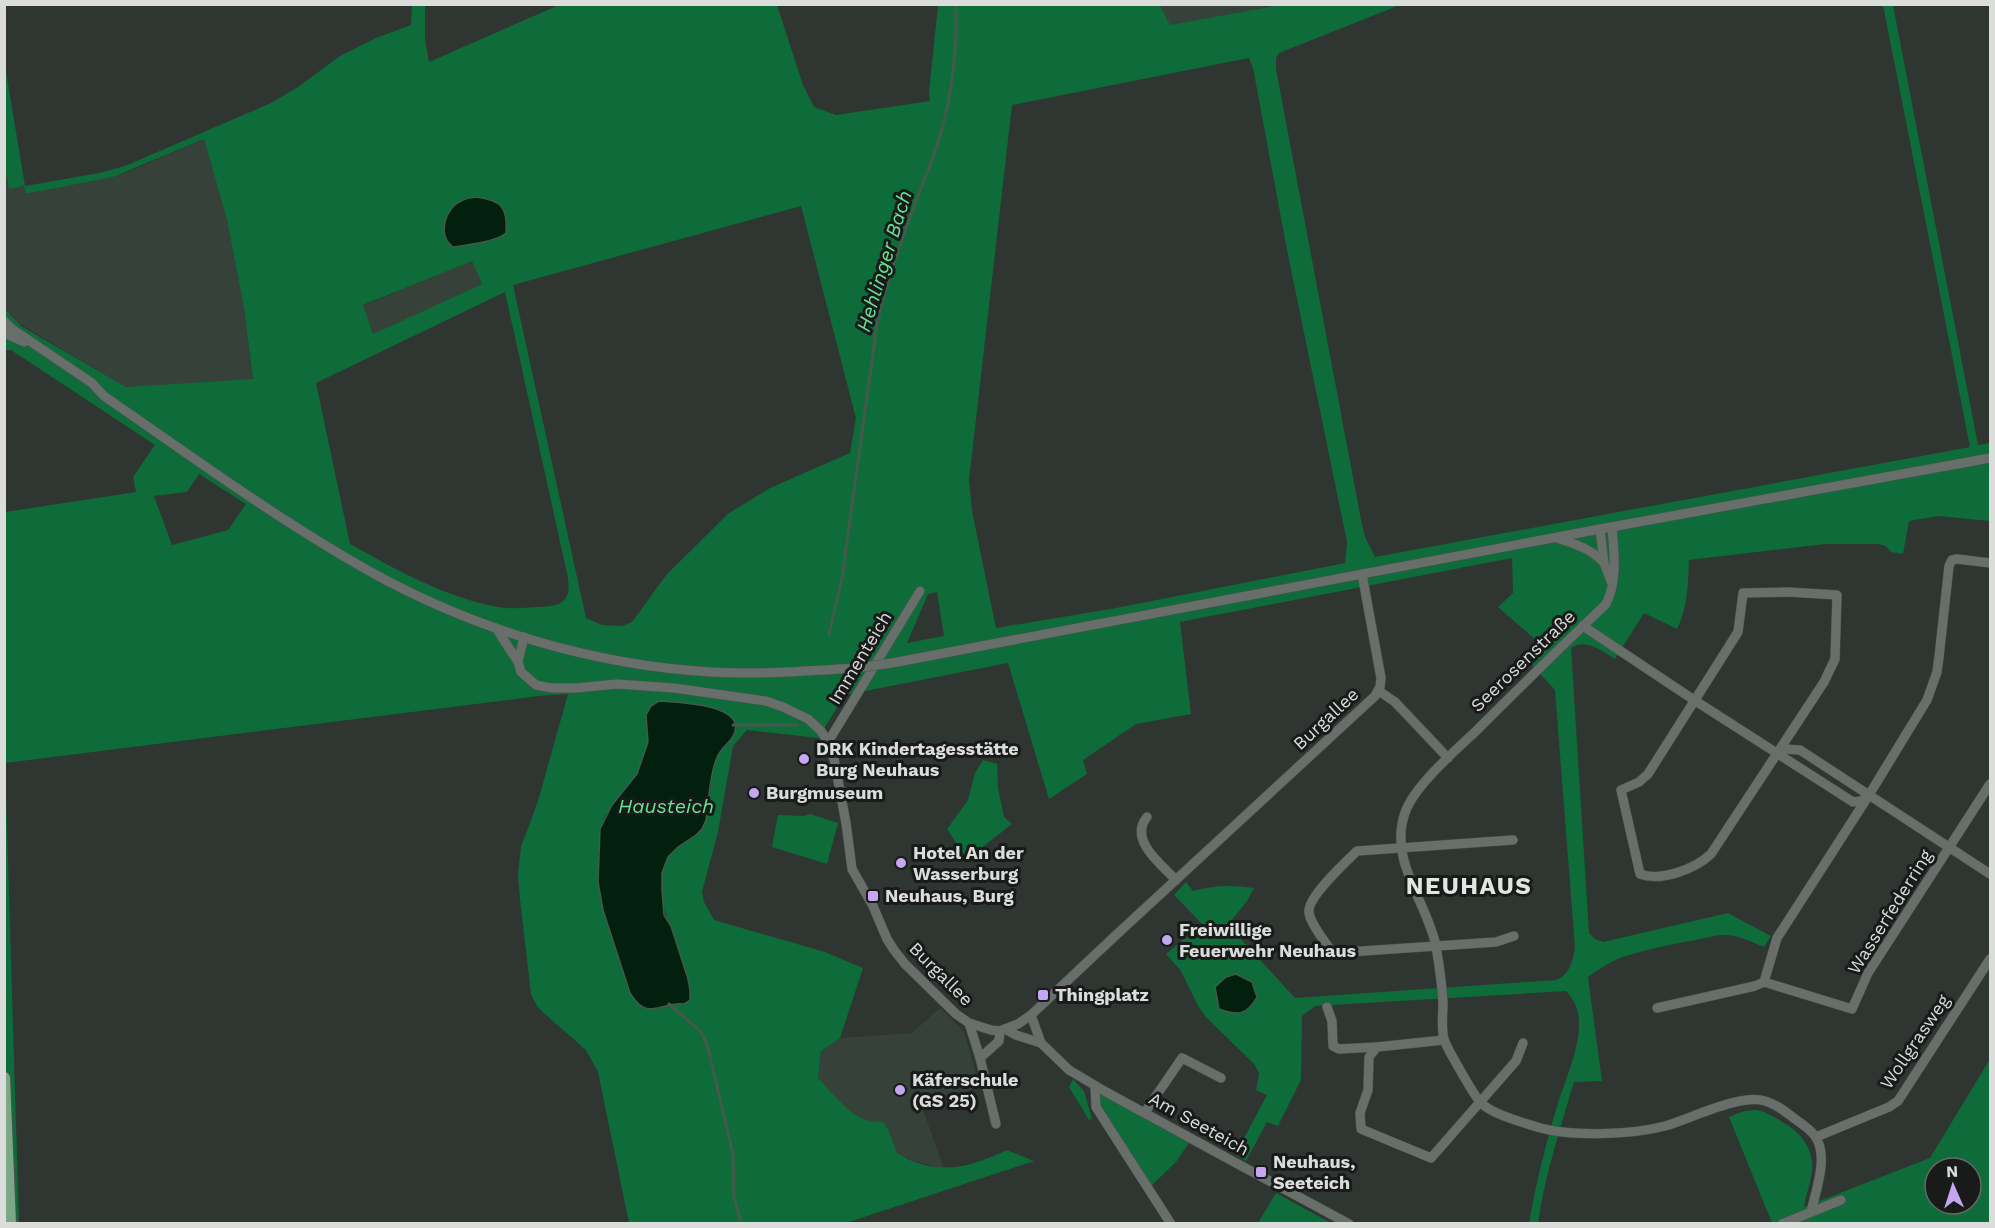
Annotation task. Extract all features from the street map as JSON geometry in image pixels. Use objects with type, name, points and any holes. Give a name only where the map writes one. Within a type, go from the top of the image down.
[{"type":"main road","points":[[4,1078],[10,1224]]},
{"type":"street","points":[[4,321],[92,383],[104,396]]},
{"type":"street","points":[[4,333],[24,343],[342,555],[399,587],[524,638],[604,657],[668,668],[710,672],[777,673],[856,668],[892,663],[1612,526],[1990,458]]},
{"type":"street","name":"Seerosenstraße","points":[[1481,1103],[1444,1040],[1442,995],[1436,946],[1427,914],[1409,880],[1404,864],[1402,829],[1405,812],[1413,798],[1448,758],[1606,604],[1611,593],[1616,561],[1612,526]]},
{"type":"street","points":[[1600,529],[1604,563],[1612,583]]},
{"type":"street","points":[[1554,537],[1583,546],[1595,553],[1604,563]]},
{"type":"street","points":[[1657,1008],[1764,982],[1777,938],[1869,795],[1921,711],[1932,688],[1939,657],[1949,566],[1952,560],[1990,563]]},
{"type":"street","name":"Burgallee","points":[[496,628],[518,662],[521,672],[536,685],[551,688],[637,685],[766,701],[808,719],[821,731],[828,742],[834,759],[846,822],[852,869],[873,906],[887,939],[905,964],[956,1014],[969,1023],[991,1030],[1002,1030],[1031,1015],[1378,691],[1381,682],[1378,658],[1362,574]]},
{"type":"street","name":"Immenteich","points":[[828,742],[920,591]]},
{"type":"street","points":[[1743,593],[1837,595],[1835,659],[1824,682],[1711,854],[1701,863],[1688,869],[1650,878],[1640,874],[1621,790],[1639,782],[1648,774],[1694,700],[1737,632],[1743,593]]},
{"type":"street","points":[[1583,626],[1853,802],[1861,801],[1869,795]]},
{"type":"street","points":[[518,662],[524,638]]},
{"type":"street","points":[[1378,691],[1395,702],[1448,758]]},
{"type":"street","points":[[1777,753],[1785,749],[1800,750],[1990,874]]},
{"type":"street","points":[[1950,847],[1990,784]]},
{"type":"street","points":[[1147,818],[1142,826],[1145,846],[1176,880]]},
{"type":"street","points":[[1513,840],[1357,851],[1316,895],[1309,913],[1333,953],[1496,942],[1514,936]]},
{"type":"street","name":"Wasserfederring","points":[[1764,982],[1852,1009],[1868,973],[1950,847]]},
{"type":"street","name":"Wollgrasweg","points":[[1816,1137],[1889,1107],[1898,1101],[1990,959]]},
{"type":"street","points":[[1327,1007],[1332,1021],[1335,1048],[1377,1047],[1444,1040]]},
{"type":"street","name":"Am Seeteich","points":[[1031,1015],[1041,1042],[1069,1070],[1349,1224]]},
{"type":"street","points":[[969,1023],[996,1124]]},
{"type":"street","points":[[980,1058],[999,1041],[1002,1030]]},
{"type":"street","name":"Am Seeteich","points":[[1002,1030],[1041,1042]]},
{"type":"street","points":[[1377,1047],[1369,1057],[1368,1090],[1360,1113],[1361,1129],[1431,1158],[1516,1061],[1522,1043]]},
{"type":"street","points":[[1145,1112],[1182,1058],[1221,1078]]},
{"type":"street","points":[[1095,1086],[1096,1107],[1171,1224]]},
{"type":"street","points":[[1481,1103],[1493,1112],[1537,1127],[1594,1134],[1662,1127],[1738,1101],[1758,1099],[1776,1106],[1808,1128],[1816,1137],[1821,1162],[1811,1212]]},
{"type":"street","points":[[1782,1224],[1841,1200]]},
{"type":"shaded area","points":[[1160,5],[1280,5],[1170,26]]},
{"type":"shaded area","points":[[204,139],[227,220],[244,308],[253,380],[126,387],[15,321],[5,309],[4,163],[9,188],[25,186],[26,193],[128,172]]},
{"type":"shaded area","points":[[472,260],[482,284],[373,334],[363,306]]},
{"type":"shaded area","name":"Käferschule (GS 25)","points":[[940,1008],[964,1032],[980,1087],[922,1107],[944,1169],[914,1161],[897,1153],[888,1129],[857,1116],[842,1105],[818,1078],[821,1051],[840,1038],[912,1033]]},
{"type":"green space","points":[[412,5],[425,5],[425,40],[429,62],[559,5],[777,5],[803,85],[814,107],[836,115],[930,101],[938,5],[1160,5],[1170,25],[1280,5],[1400,5],[1279,53],[1276,58],[1276,69],[1362,525],[1375,557],[1970,447],[1883,5],[1893,5],[1978,445],[1990,443],[1990,521],[1938,516],[1909,521],[1903,554],[1891,552],[1886,546],[1878,544],[1825,544],[1689,560],[1688,587],[1681,621],[1677,629],[1644,613],[1615,659],[1588,645],[1577,645],[1571,648],[1589,933],[1595,939],[1603,942],[1728,913],[1771,936],[1764,947],[1737,937],[1720,935],[1657,948],[1620,958],[1588,977],[1602,1081],[1574,1082],[1549,1170],[1538,1223],[1529,1223],[1535,1193],[1549,1133],[1578,1034],[1577,1010],[1566,991],[1315,1006],[1302,1016],[1301,1080],[1278,1126],[1267,1122],[1246,1161],[1235,1155],[1267,1095],[1256,1090],[1259,1074],[1255,1065],[1206,1017],[1181,971],[1166,954],[1202,924],[1174,895],[1186,882],[1193,891],[1223,886],[1254,888],[1228,925],[1295,998],[1556,980],[1564,975],[1572,962],[1575,948],[1555,690],[1531,664],[1546,649],[1498,607],[1513,593],[1512,558],[1180,622],[1191,714],[1136,724],[1083,760],[1087,774],[1049,799],[1008,663],[845,695],[818,738],[747,730],[733,746],[718,832],[702,892],[704,902],[714,920],[825,952],[863,968],[840,1038],[821,1051],[818,1078],[854,1114],[872,1121],[883,1122],[897,1153],[911,1160],[925,1165],[952,1167],[979,1161],[1007,1150],[1034,1161],[846,1223],[629,1223],[598,1072],[586,1050],[537,1006],[531,994],[518,874],[521,847],[538,801],[568,694],[5,763],[5,512],[136,492],[133,477],[155,445],[11,350],[5,350],[5,309],[21,326],[126,387],[253,379],[244,308],[227,220],[204,139],[113,177],[30,193],[26,193],[24,186],[9,189],[4,163],[4,60],[25,186],[125,166],[271,103],[298,87],[340,56],[376,38],[411,25]],"holes":[[[1249,58],[1253,68],[1287,250],[1347,542],[1345,563],[1116,608],[996,628],[972,511],[969,480],[1012,105]],[[467,199],[488,241],[453,247],[455,205]],[[801,206],[856,418],[850,453],[770,488],[729,513],[667,574],[632,622],[622,626],[602,625],[586,618],[513,285]],[[472,261],[482,284],[373,334],[363,305]],[[505,292],[568,578],[566,598],[559,604],[547,606],[511,608],[486,605],[451,594],[421,581],[350,544],[316,383]],[[199,474],[246,504],[228,530],[172,545],[154,496],[187,492]],[[937,592],[944,636],[907,643],[928,594]],[[735,725],[732,735],[716,760],[702,828],[695,837],[671,854],[663,871],[661,896],[681,960],[643,1008],[630,993],[603,910],[598,882],[604,817],[637,774],[648,742]],[[1236,974],[1252,982],[1219,1009],[1215,987]]]},
{"type":"green space","points":[[983,760],[997,764],[998,788],[1004,817],[1012,824],[967,859],[947,829],[968,800],[975,773]]},
{"type":"green space","points":[[5,763],[19,1223],[5,1223]]},
{"type":"green space","points":[[810,814],[838,823],[827,864],[772,847],[778,815],[804,816]]},
{"type":"green space","points":[[1990,1059],[1990,1223],[1772,1223],[1729,1117],[1749,1111],[1763,1111],[1788,1125],[1804,1140],[1810,1153],[1812,1167],[1804,1207],[1923,1161],[1923,1216],[1983,1216],[1983,1156],[1931,1156]]},
{"type":"green space","points":[[1073,1079],[1084,1091],[1092,1119],[1089,1120],[1069,1087]]},
{"type":"green space","points":[[1101,1094],[1189,1143],[1176,1162],[1151,1186],[1098,1102]]},
{"type":"green space","points":[[1276,1193],[1331,1223],[1258,1223]]},
{"type":"water","points":[[476,197],[492,200],[501,206],[506,217],[506,233],[488,241],[453,247],[445,236],[447,215],[455,204]]},
{"type":"water","name":"Hausteich","points":[[659,701],[708,707],[730,716],[735,724],[734,734],[720,752],[714,767],[706,820],[702,829],[668,857],[662,873],[664,915],[671,926],[688,979],[690,1000],[684,1004],[649,1009],[637,1002],[630,993],[603,910],[598,882],[600,829],[612,805],[637,774],[648,742],[646,715],[651,706]]},
{"type":"water","points":[[1236,974],[1252,982],[1257,997],[1246,1011],[1232,1013],[1219,1009],[1215,987],[1226,977]]},
{"type":"waterway","name":"Hehlinger Bach","points":[[829,634],[842,578],[877,324],[896,256],[939,139],[949,100],[956,37],[956,4]]},
{"type":"waterway","name":"Hehlinger Bach","points":[[733,725],[797,725]]},
{"type":"waterway","name":"Hehlinger Bach","points":[[669,1004],[701,1032],[707,1044],[733,1154],[734,1196],[741,1224]]},
{"type":"place","name":"DRK Kindertagesstätte Burg Neuhaus","points":[[804,759]]},
{"type":"place","name":"Burgmuseum","points":[[754,793]]},
{"type":"place","name":"Hotel An der Wasserburg","points":[[901,863]]},
{"type":"place","name":"Neuhaus, Burg","points":[[873,896]]},
{"type":"place","name":"Freiwillige Feuerwehr Neuhaus","points":[[1167,940]]},
{"type":"place","name":"Thingplatz","points":[[1043,995]]},
{"type":"place","name":"Käferschule (GS 25)","points":[[900,1090]]},
{"type":"place","name":"Neuhaus, Seeteich","points":[[1261,1172]]},
{"type":"district","name":"NEUHAUS","points":[[1469,886]]}]
